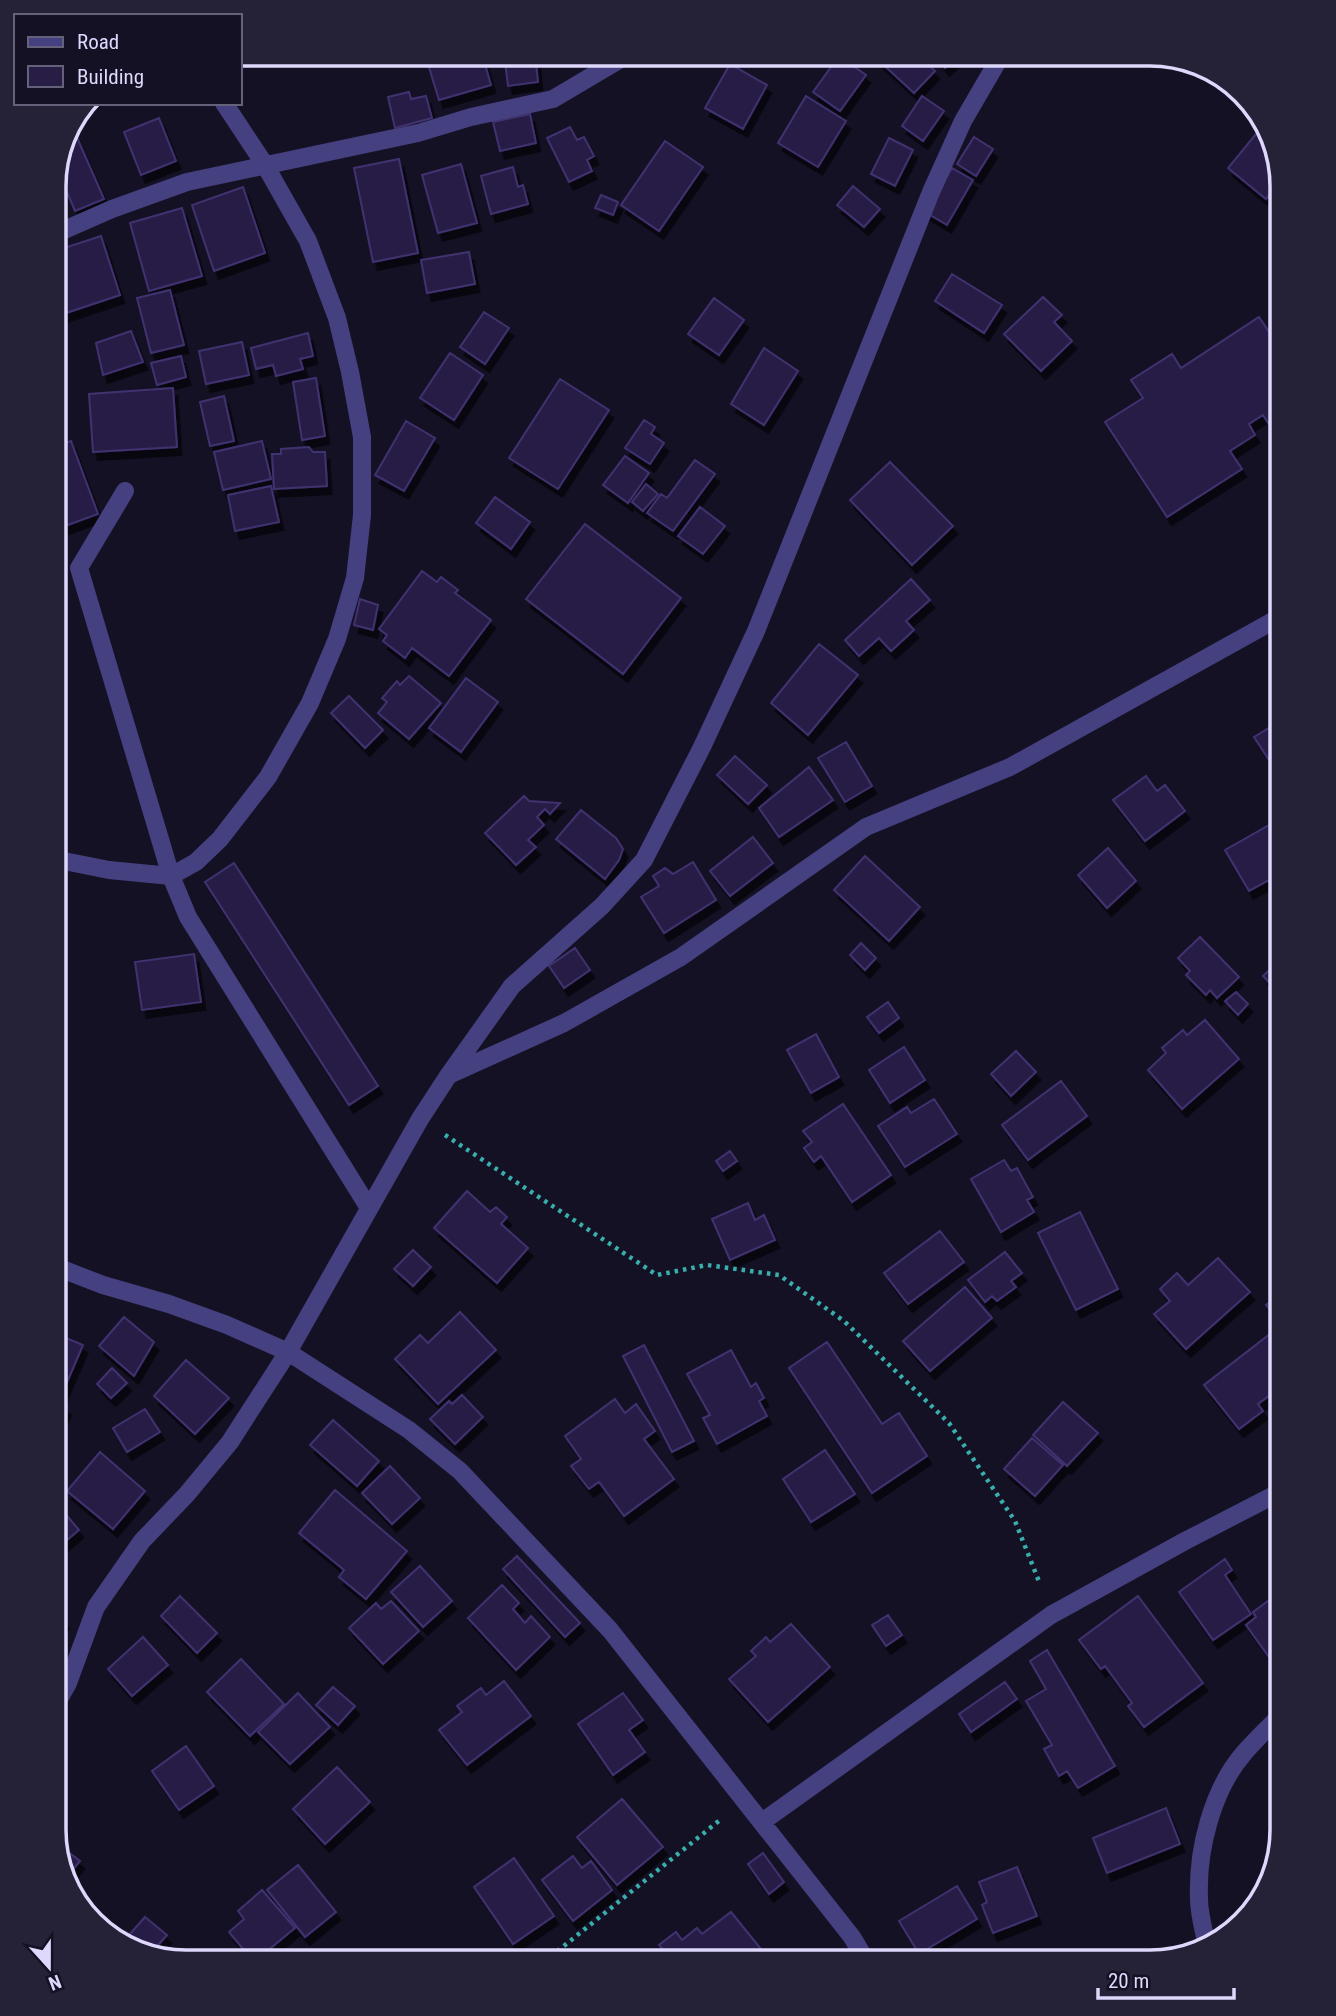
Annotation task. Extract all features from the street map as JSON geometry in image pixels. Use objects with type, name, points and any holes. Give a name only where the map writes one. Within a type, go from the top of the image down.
[{"type":"street","points":[[67,228],[187,182],[418,133],[471,117],[553,99],[608,66]]},
{"type":"street","points":[[66,1686],[96,1607],[142,1541],[187,1494],[230,1442],[288,1352],[447,1076],[512,986],[602,906],[644,860],[702,747],[756,631],[931,192],[963,121],[995,67]]},
{"type":"street","points":[[67,862],[109,870],[171,876],[196,862],[220,839],[268,777],[310,703],[337,639],[355,578],[362,515],[362,437],[337,318],[309,241],[225,105]]},
{"type":"street","points":[[125,491],[79,568],[171,876],[188,917],[369,1208]]},
{"type":"street","points":[[447,1076],[564,1023],[681,957],[866,827],[1010,767],[1270,622]]},
{"type":"street","points":[[66,1271],[227,1325],[288,1352],[409,1430],[460,1471],[610,1630],[860,1950]]},
{"type":"street","points":[[762,1822],[1051,1615],[1270,1497]]},
{"type":"street","points":[[1205,1935],[1199,1901],[1200,1864],[1206,1828],[1219,1792],[1242,1755],[1270,1726]]},
{"type":"path","points":[[420,1119],[657,1275],[707,1265],[779,1275],[844,1321],[950,1423],[1015,1521],[1051,1615]]},
{"type":"path","points":[[560,1949],[744,1801]]},
{"type":"building","points":[[429,66],[486,66],[491,85],[439,100]]},
{"type":"building","points":[[506,66],[536,66],[538,82],[508,86]]},
{"type":"building","points":[[729,67],[735,67],[767,85],[743,129],[705,108]]},
{"type":"building","points":[[831,67],[854,67],[866,75],[840,111],[813,92]]},
{"type":"building","points":[[885,67],[931,67],[935,71],[914,93]]},
{"type":"building","points":[[409,92],[411,99],[426,96],[432,118],[395,128],[388,97]]},
{"type":"building","points":[[806,96],[846,121],[818,167],[778,143]]},
{"type":"building","points":[[922,96],[944,111],[923,141],[902,126]]},
{"type":"building","points":[[530,114],[536,143],[500,151],[493,122]]},
{"type":"building","points":[[159,118],[176,161],[141,175],[124,132]]},
{"type":"building","points":[[570,127],[577,140],[584,137],[594,156],[587,160],[592,171],[569,182],[547,138]]},
{"type":"building","points":[[1256,134],[1265,156],[1270,194],[1266,199],[1228,168]]},
{"type":"building","points":[[974,137],[993,149],[976,176],[957,164]]},
{"type":"building","points":[[77,138],[104,199],[75,211],[67,192],[67,179]]},
{"type":"building","points":[[889,138],[913,150],[895,186],[871,174]]},
{"type":"building","points":[[665,141],[703,167],[659,231],[621,205]]},
{"type":"building","points":[[399,159],[418,253],[373,262],[354,168]]},
{"type":"building","points":[[461,164],[477,223],[438,233],[422,175]]},
{"type":"building","points":[[513,167],[518,187],[523,185],[528,204],[491,214],[481,176]]},
{"type":"building","points":[[952,168],[973,180],[947,225],[925,212]]},
{"type":"building","points":[[853,186],[880,209],[864,227],[837,205]]},
{"type":"building","points":[[243,187],[265,253],[214,271],[192,205]]},
{"type":"building","points":[[601,195],[618,202],[613,215],[595,208]]},
{"type":"building","points":[[182,208],[202,276],[149,291],[130,223]]},
{"type":"building","points":[[101,236],[120,295],[67,313],[67,247]]},
{"type":"building","points":[[469,252],[475,284],[427,293],[421,260]]},
{"type":"building","points":[[952,274],[1002,305],[984,333],[935,301]]},
{"type":"building","points":[[170,290],[184,345],[151,353],[137,298]]},
{"type":"building","points":[[1043,297],[1062,315],[1054,322],[1072,341],[1041,371],[1004,334]]},
{"type":"building","points":[[714,298],[744,320],[719,355],[688,334]]},
{"type":"building","points":[[484,312],[509,328],[485,364],[460,347]]},
{"type":"building","points":[[1259,317],[1270,333],[1270,426],[1263,415],[1249,424],[1255,435],[1230,451],[1242,469],[1167,517],[1105,422],[1143,398],[1131,380],[1172,354],[1181,368]]},
{"type":"building","points":[[131,331],[143,362],[103,375],[96,343]]},
{"type":"building","points":[[308,333],[313,356],[300,359],[303,369],[276,376],[273,365],[256,369],[251,348]]},
{"type":"building","points":[[242,342],[249,375],[206,384],[199,351]]},
{"type":"building","points":[[764,348],[798,371],[764,425],[731,404]]},
{"type":"building","points":[[450,353],[483,375],[454,420],[420,398]]},
{"type":"building","points":[[181,356],[186,377],[157,385],[151,363]]},
{"type":"building","points":[[316,378],[325,436],[302,440],[293,382]]},
{"type":"building","points":[[560,379],[609,410],[558,489],[509,458]]},
{"type":"building","points":[[173,388],[177,447],[93,452],[89,394]]},
{"type":"building","points":[[224,396],[234,441],[210,446],[200,402]]},
{"type":"building","points":[[644,420],[655,427],[651,434],[664,443],[650,464],[625,448]]},
{"type":"building","points":[[406,421],[435,438],[404,491],[375,475]]},
{"type":"building","points":[[71,441],[98,514],[67,525],[67,442]]},
{"type":"building","points":[[262,441],[271,479],[223,490],[214,452]]},
{"type":"building","points":[[309,447],[313,452],[325,452],[327,486],[274,489],[272,454],[281,454],[281,449]]},
{"type":"building","points":[[625,456],[649,473],[628,503],[603,485]]},
{"type":"building","points":[[695,460],[715,474],[673,531],[647,513],[661,494],[667,498]]},
{"type":"building","points":[[890,462],[953,526],[912,565],[850,500]]},
{"type":"building","points":[[646,484],[658,494],[643,511],[632,502]]},
{"type":"building","points":[[271,486],[279,522],[235,531],[228,495]]},
{"type":"building","points":[[495,497],[530,522],[511,549],[476,523]]},
{"type":"building","points":[[700,507],[725,526],[703,554],[678,536]]},
{"type":"building","points":[[585,524],[681,598],[623,674],[526,599]]},
{"type":"building","points":[[422,571],[437,582],[441,577],[458,590],[455,593],[491,620],[449,676],[412,648],[405,658],[383,641],[387,635],[379,629]]},
{"type":"building","points":[[911,579],[930,600],[906,621],[914,630],[891,651],[879,638],[859,656],[845,640]]},
{"type":"building","points":[[360,599],[378,605],[373,630],[354,625]]},
{"type":"building","points":[[819,644],[858,675],[808,735],[771,703]]},
{"type":"building","points":[[409,676],[441,703],[409,739],[378,713],[387,702],[382,698],[397,681],[400,685]]},
{"type":"building","points":[[466,678],[498,702],[461,752],[429,728]]},
{"type":"building","points":[[349,696],[383,730],[365,748],[331,713]]},
{"type":"building","points":[[1270,727],[1270,762],[1254,737]]},
{"type":"building","points":[[846,742],[872,786],[845,802],[818,758]]},
{"type":"building","points":[[735,756],[767,785],[748,804],[717,775]]},
{"type":"building","points":[[809,767],[833,800],[779,837],[759,808]]},
{"type":"building","points":[[1146,776],[1157,791],[1165,785],[1185,811],[1145,841],[1113,800]]},
{"type":"building","points":[[524,796],[529,801],[560,803],[550,814],[545,809],[537,817],[544,825],[528,840],[536,847],[516,865],[485,833]]},
{"type":"building","points":[[581,810],[616,838],[623,849],[619,860],[605,879],[556,839]]},
{"type":"building","points":[[1270,825],[1270,880],[1249,891],[1225,850]]},
{"type":"building","points":[[753,837],[773,863],[730,896],[710,871]]},
{"type":"building","points":[[1108,848],[1136,881],[1107,908],[1078,875]]},
{"type":"building","points":[[865,856],[920,907],[889,941],[834,890]]},
{"type":"building","points":[[693,862],[716,900],[664,933],[641,897],[659,886],[653,876],[665,868],[673,874]]},
{"type":"building","points":[[234,863],[378,1086],[349,1105],[205,882]]},
{"type":"building","points":[[1200,937],[1239,977],[1217,998],[1210,990],[1206,995],[1186,975],[1190,971],[1178,958]]},
{"type":"building","points":[[861,943],[876,958],[865,970],[850,955]]},
{"type":"building","points":[[575,948],[590,970],[564,988],[549,966]]},
{"type":"building","points":[[194,954],[201,1002],[142,1010],[135,962]]},
{"type":"building","points":[[1270,969],[1270,983],[1263,976]]},
{"type":"building","points":[[1236,992],[1248,1004],[1238,1015],[1225,1001]]},
{"type":"building","points":[[888,1002],[899,1018],[879,1033],[867,1017]]},
{"type":"building","points":[[1205,1020],[1239,1059],[1182,1109],[1148,1070],[1166,1053],[1162,1048],[1183,1030],[1187,1035]]},
{"type":"building","points":[[816,1034],[839,1077],[811,1093],[787,1050]]},
{"type":"building","points":[[904,1047],[925,1080],[890,1103],[869,1070]]},
{"type":"building","points":[[1016,1051],[1036,1072],[1011,1096],[991,1074]]},
{"type":"building","points":[[1061,1081],[1087,1116],[1028,1160],[1002,1125]]},
{"type":"building","points":[[934,1099],[957,1134],[905,1167],[878,1126],[907,1107],[911,1113]]},
{"type":"building","points":[[843,1104],[891,1175],[852,1202],[821,1156],[814,1162],[804,1148],[812,1142],[803,1131]]},
{"type":"building","points":[[730,1151],[737,1161],[723,1171],[716,1161]]},
{"type":"building","points":[[1004,1160],[1011,1171],[1017,1168],[1033,1197],[1027,1200],[1034,1212],[1001,1232],[971,1179]]},
{"type":"building","points":[[467,1191],[490,1212],[496,1207],[507,1217],[501,1224],[528,1248],[497,1283],[434,1228]]},
{"type":"building","points":[[748,1203],[755,1220],[764,1215],[775,1240],[730,1260],[712,1219]]},
{"type":"building","points":[[1080,1212],[1118,1289],[1076,1310],[1038,1233]]},
{"type":"building","points":[[940,1231],[964,1262],[908,1304],[884,1273]]},
{"type":"building","points":[[413,1250],[431,1267],[413,1286],[394,1269]]},
{"type":"building","points":[[1005,1252],[1022,1273],[1011,1281],[1016,1287],[997,1301],[992,1296],[985,1302],[968,1280]]},
{"type":"building","points":[[1218,1258],[1250,1292],[1186,1349],[1154,1314],[1170,1301],[1160,1289],[1177,1273],[1188,1285]]},
{"type":"building","points":[[965,1287],[992,1318],[930,1371],[903,1341]]},
{"type":"building","points":[[460,1312],[496,1350],[438,1404],[395,1359],[420,1335],[428,1343]]},
{"type":"building","points":[[124,1317],[154,1342],[134,1376],[99,1346]]},
{"type":"building","points":[[1270,1334],[1270,1395],[1258,1404],[1263,1411],[1239,1429],[1204,1385]]},
{"type":"building","points":[[66,1338],[83,1345],[66,1384]]},
{"type":"building","points":[[827,1342],[882,1424],[899,1413],[927,1456],[872,1493],[789,1368]]},
{"type":"building","points":[[644,1345],[694,1441],[672,1452],[623,1356]]},
{"type":"building","points":[[731,1350],[751,1387],[756,1383],[764,1398],[759,1401],[767,1416],[717,1444],[703,1418],[710,1415],[687,1374]]},
{"type":"building","points":[[186,1360],[229,1398],[195,1434],[154,1396]]},
{"type":"building","points":[[112,1368],[127,1383],[111,1398],[97,1384]]},
{"type":"building","points":[[462,1395],[483,1417],[455,1444],[430,1419],[449,1401],[452,1404]]},
{"type":"building","points":[[615,1399],[625,1413],[636,1404],[655,1431],[644,1439],[674,1479],[624,1516],[599,1482],[589,1489],[571,1466],[581,1459],[565,1436]]},
{"type":"building","points":[[1063,1402],[1098,1433],[1067,1466],[1033,1435]]},
{"type":"building","points":[[145,1409],[160,1432],[127,1452],[113,1428]]},
{"type":"building","points":[[333,1420],[379,1461],[357,1486],[310,1445]]},
{"type":"building","points":[[1032,1438],[1063,1465],[1035,1496],[1004,1469]]},
{"type":"building","points":[[825,1450],[855,1494],[811,1522],[783,1479]]},
{"type":"building","points":[[100,1452],[145,1491],[113,1529],[67,1491]]},
{"type":"building","points":[[390,1466],[420,1498],[392,1524],[362,1493]]},
{"type":"building","points":[[335,1490],[407,1551],[366,1599],[339,1577],[344,1570],[299,1533]]},
{"type":"building","points":[[66,1515],[79,1530],[66,1541]]},
{"type":"building","points":[[517,1556],[580,1623],[565,1637],[503,1569]]},
{"type":"building","points":[[1225,1559],[1232,1570],[1225,1575],[1251,1614],[1213,1640],[1179,1592]]},
{"type":"building","points":[[420,1566],[452,1601],[423,1627],[391,1592]]},
{"type":"building","points":[[502,1585],[519,1603],[513,1609],[525,1623],[531,1616],[550,1637],[516,1670],[468,1618]]},
{"type":"building","points":[[180,1596],[217,1633],[197,1653],[161,1616]]},
{"type":"building","points":[[1138,1596],[1203,1683],[1144,1727],[1128,1706],[1132,1703],[1105,1666],[1101,1669],[1079,1640]]},
{"type":"building","points":[[1270,1599],[1269,1657],[1246,1625],[1256,1617],[1253,1612]]},
{"type":"building","points":[[391,1601],[419,1631],[383,1664],[349,1628],[376,1603],[381,1609]]},
{"type":"building","points":[[888,1615],[902,1635],[886,1646],[872,1625]]},
{"type":"building","points":[[791,1624],[830,1667],[768,1722],[729,1679],[756,1656],[751,1651],[766,1637],[770,1642]]},
{"type":"building","points":[[143,1637],[168,1665],[132,1696],[108,1669]]},
{"type":"building","points":[[1047,1650],[1115,1766],[1078,1788],[1067,1771],[1059,1776],[1044,1749],[1052,1745],[1026,1701],[1046,1689],[1030,1661]]},
{"type":"building","points":[[241,1659],[284,1704],[250,1736],[207,1692]]},
{"type":"building","points":[[504,1681],[531,1716],[467,1765],[439,1730],[462,1712],[457,1706],[481,1688],[486,1695]]},
{"type":"building","points":[[1005,1682],[1017,1699],[971,1732],[959,1714]]},
{"type":"building","points":[[333,1687],[355,1706],[338,1725],[316,1705]]},
{"type":"building","points":[[298,1693],[330,1727],[290,1764],[258,1732]]},
{"type":"building","points":[[623,1693],[643,1720],[629,1730],[645,1752],[613,1775],[578,1724]]},
{"type":"building","points":[[186,1746],[214,1786],[179,1810],[152,1771]]},
{"type":"building","points":[[337,1767],[370,1802],[325,1844],[293,1809]]},
{"type":"building","points":[[622,1799],[663,1847],[617,1885],[577,1837]]},
{"type":"building","points":[[1166,1808],[1180,1844],[1107,1873],[1093,1838]]},
{"type":"building","points":[[70,1853],[80,1861],[74,1869]]},
{"type":"building","points":[[763,1853],[784,1882],[769,1894],[748,1864]]},
{"type":"building","points":[[573,1856],[582,1868],[591,1861],[612,1890],[573,1921],[542,1880]]},
{"type":"building","points":[[514,1858],[554,1916],[513,1944],[474,1887]]},
{"type":"building","points":[[298,1865],[336,1912],[305,1937],[267,1890]]},
{"type":"building","points":[[1017,1867],[1037,1916],[993,1933],[982,1905],[987,1902],[979,1882]]},
{"type":"building","points":[[957,1886],[977,1919],[926,1950],[916,1950],[899,1921]]},
{"type":"building","points":[[262,1890],[295,1928],[270,1949],[243,1949],[229,1932],[244,1919],[238,1911]]},
{"type":"building","points":[[731,1912],[761,1949],[663,1949],[659,1945],[676,1932],[682,1940],[697,1928],[702,1934]]},
{"type":"building","points":[[145,1917],[167,1935],[158,1946],[130,1934]]}]
